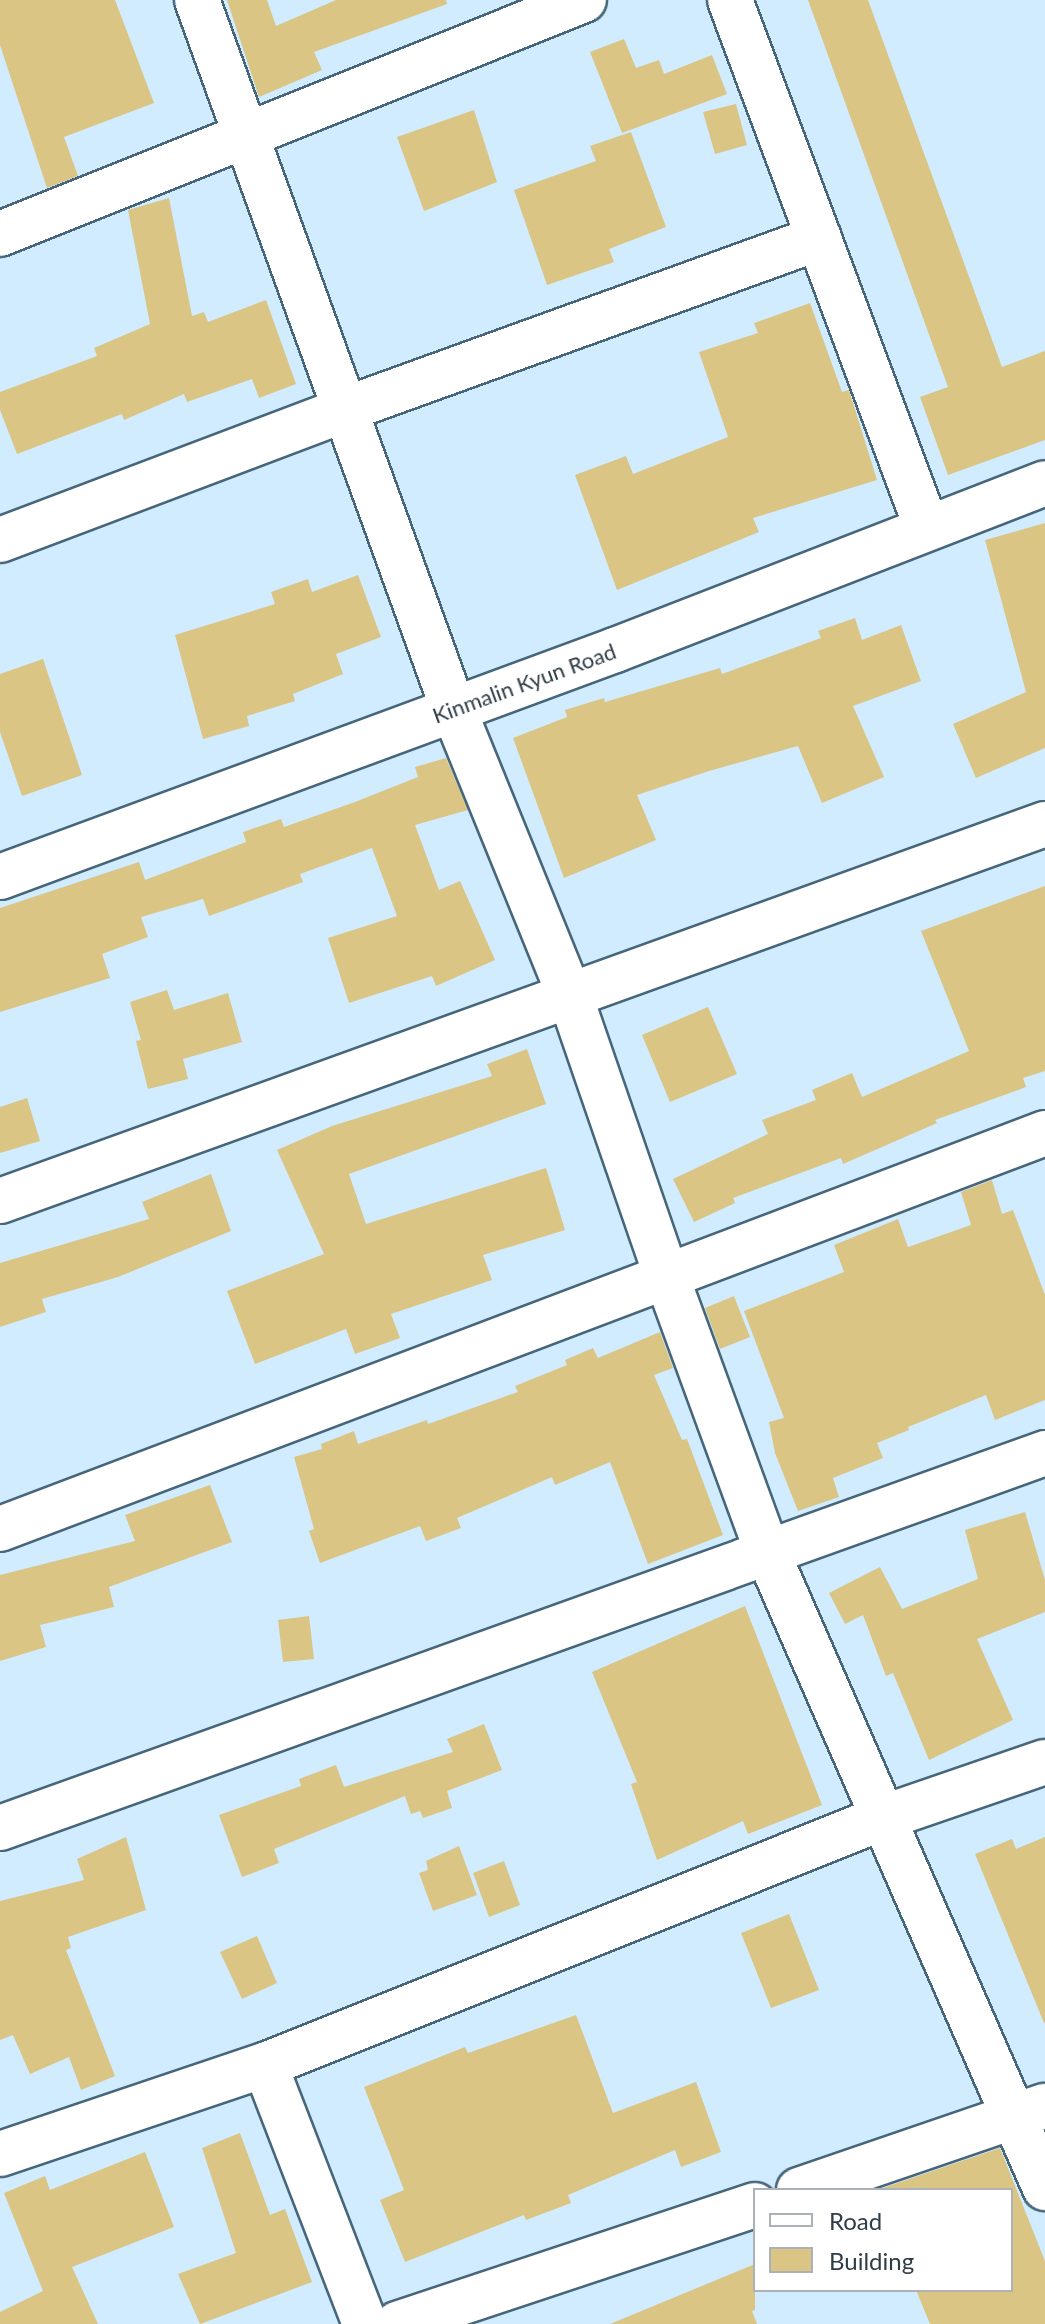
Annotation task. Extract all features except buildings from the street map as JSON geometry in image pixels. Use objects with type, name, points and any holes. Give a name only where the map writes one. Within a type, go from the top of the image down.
[{"type":"street","points":[[197,0],[453,708],[569,993],[666,1275],[768,1554],[882,1818],[1030,2112],[1045,2188]]},
{"type":"street","points":[[0,234],[584,0]]},
{"type":"street","points":[[730,0],[926,526]]},
{"type":"street","points":[[0,540],[346,409],[819,238]]},
{"type":"street","name":"Kinmalin Kyun Road","points":[[0,877],[615,650],[926,526],[1045,483]]},
{"type":"street","points":[[0,1201],[569,993],[1045,824]]},
{"type":"street","points":[[0,1529],[1045,1133]]},
{"type":"street","points":[[0,1828],[1045,1453]]},
{"type":"street","points":[[0,2154],[265,2065],[882,1818],[1045,1762]]},
{"type":"street","points":[[265,2065],[365,2324]]},
{"type":"street","points":[[805,2188],[1030,2112]]},
{"type":"street","points":[[397,2324],[753,2206]]}]
